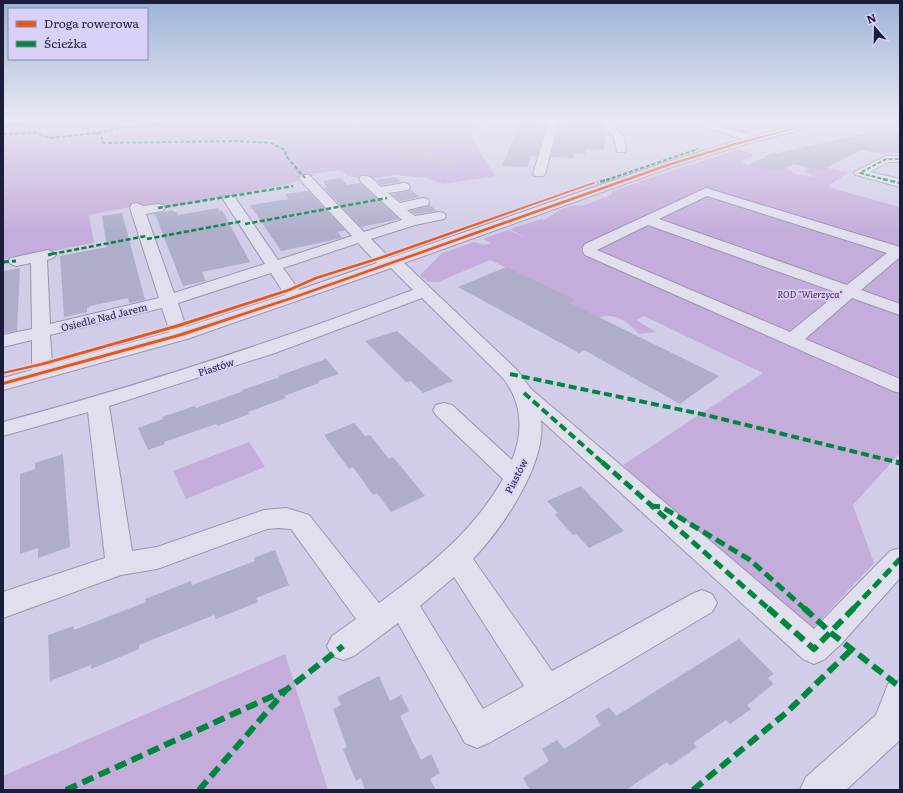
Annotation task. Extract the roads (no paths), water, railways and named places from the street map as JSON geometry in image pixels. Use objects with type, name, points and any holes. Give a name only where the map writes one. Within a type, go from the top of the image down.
[{"type":"street","points":[[538,174],[543,158]]},
{"type":"street","points":[[3,384],[180,336],[294,298],[660,167],[690,158]]},
{"type":"street","points":[[900,159],[886,159],[860,173],[900,183]]},
{"type":"street","points":[[365,179],[412,222]]},
{"type":"street","points":[[293,186],[308,180],[362,239],[391,263]]},
{"type":"street","points":[[378,191],[404,187]]},
{"type":"street","points":[[899,252],[706,192],[590,247],[590,252],[900,387]]},
{"type":"street","points":[[250,200],[230,201],[294,298]]},
{"type":"street","points":[[397,208],[423,202]]},
{"type":"street","points":[[158,208],[137,209],[180,336]]},
{"type":"street","name":"Osiedle Nad Jarem","points":[[3,341],[168,300],[273,268],[362,239],[372,234],[412,222],[439,216]]},
{"type":"street","points":[[648,220],[900,310]]},
{"type":"street","points":[[792,340],[899,252]]},
{"type":"street","points":[[16,261],[43,256],[40,273],[42,374]]},
{"type":"street","name":"Piastów","points":[[343,646],[402,603],[457,558],[478,535],[517,478],[530,444],[531,424],[529,407],[524,393],[510,374],[425,291],[391,263]]},
{"type":"street","name":"Piastów","points":[[3,429],[98,403],[250,356],[425,291]]},
{"type":"street","points":[[524,393],[814,649],[831,633],[900,559]]},
{"type":"street","points":[[98,403],[120,564]]},
{"type":"street","points":[[444,410],[517,478]]},
{"type":"street","points":[[3,605],[120,564],[157,558],[264,520],[277,517],[289,518],[300,522],[376,622]]},
{"type":"street","points":[[457,558],[547,692]]},
{"type":"street","points":[[402,603],[477,731],[702,603]]},
{"type":"street","points":[[819,790],[888,727],[900,696]]},
{"type":"waterway","points":[[431,158],[448,161],[452,166]]},
{"type":"park label","name":"ROD \"Wierzyca\"","points":[[810,295]]}]
